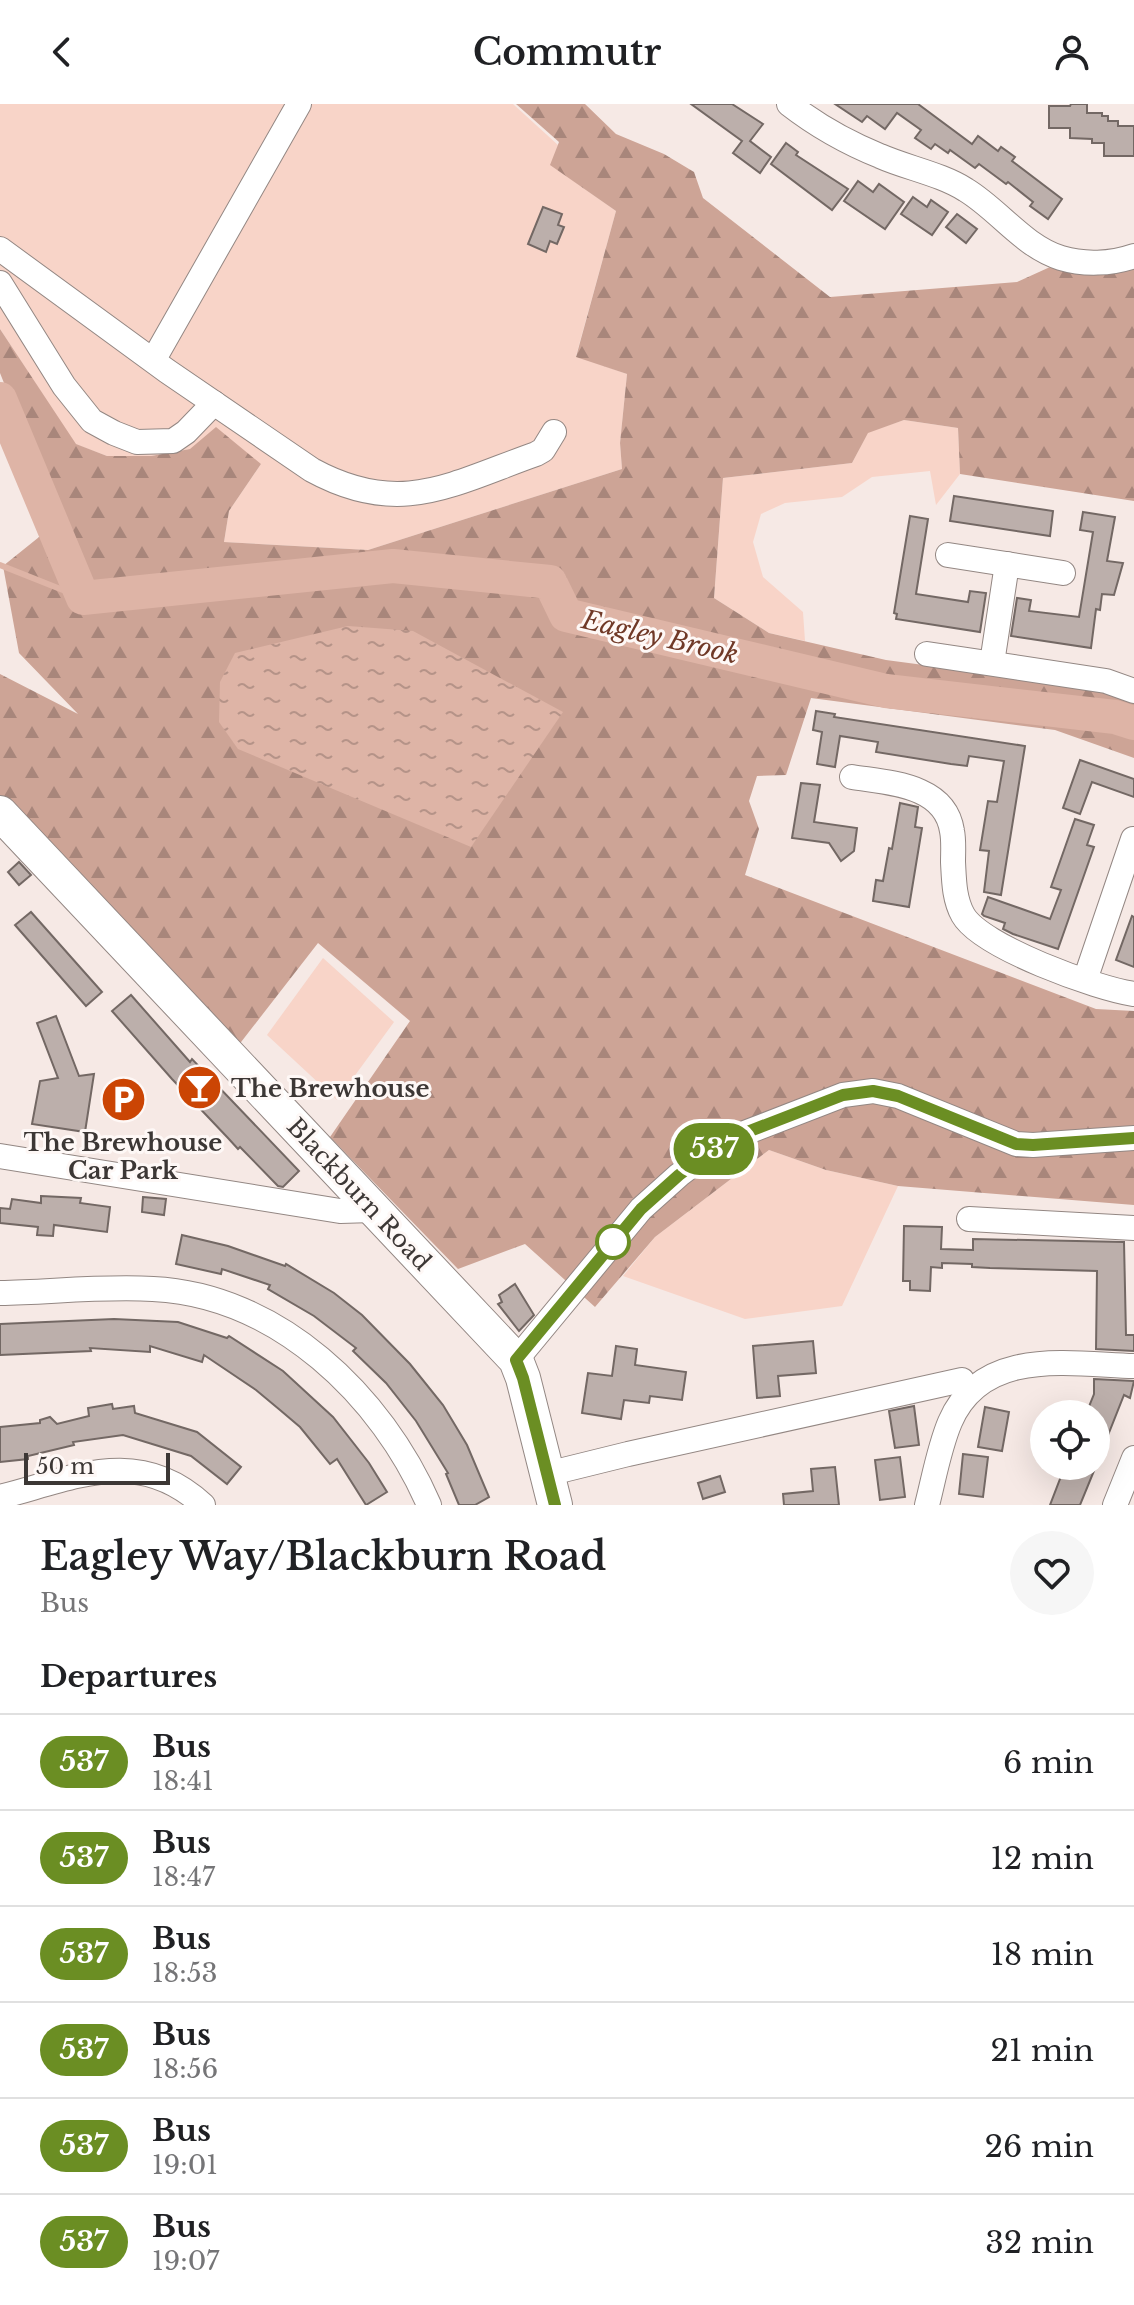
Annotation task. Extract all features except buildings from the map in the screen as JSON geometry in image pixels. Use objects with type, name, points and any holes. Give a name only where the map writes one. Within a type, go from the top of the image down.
[{"type":"highway","name":"Blackburn Road","points":[[0,813],[516,1360],[551,1490]]},
{"type":"street","points":[[154,359],[299,104]]},
{"type":"street","points":[[789,104],[823,127],[878,156],[966,190],[1032,243],[1058,257],[1080,262],[1106,262],[1134,256]]},
{"type":"street","points":[[0,249],[214,403],[333,482],[382,495],[406,496],[430,491],[536,454],[543,450],[554,432]]},
{"type":"street","points":[[0,283],[64,386],[92,421],[137,442],[173,441],[214,403]]},
{"type":"street","points":[[948,555],[1063,573]]},
{"type":"street","points":[[992,663],[1007,564]]},
{"type":"street","points":[[927,654],[1106,681],[1134,691]]},
{"type":"street","points":[[860,786],[903,785],[921,791],[942,808],[952,831],[957,901],[970,926],[1001,946],[1085,980],[1134,994]]},
{"type":"street","points":[[1085,980],[1126,836]]},
{"type":"street","points":[[516,1360],[641,1209],[679,1175],[724,1141],[843,1095],[873,1091],[898,1096],[1016,1144],[1134,1138]]},
{"type":"street","points":[[0,1156],[136,1171],[340,1211],[373,1210]]},
{"type":"street","points":[[969,1219],[1134,1228]]},
{"type":"street","points":[[0,1293],[155,1289],[224,1303],[254,1314],[286,1332],[319,1358],[369,1407],[406,1460],[429,1505]]},
{"type":"street","points":[[927,1505],[950,1422],[964,1399],[978,1385],[1014,1366],[1036,1363],[1134,1366]]},
{"type":"street","points":[[551,1490],[962,1380]]},
{"type":"street","points":[[1115,1505],[1134,1458]]},
{"type":"street","points":[[0,1497],[106,1469],[135,1469],[163,1478],[189,1492],[203,1505]]},
{"type":"shaded area","points":[[0,104],[513,104],[558,145],[551,165],[616,211],[576,356],[627,374],[620,443],[622,469],[368,550],[224,542],[229,511],[261,464],[190,449],[151,456],[107,456],[75,444],[0,329]]},
{"type":"shaded area","points":[[904,420],[958,428],[960,474],[936,505],[930,471],[872,477],[842,497],[785,503],[761,514],[753,542],[763,577],[803,612],[805,641],[769,633],[714,598],[723,478],[852,463],[868,432]]},
{"type":"shaded area","points":[[323,958],[394,1022],[337,1100],[267,1035]]},
{"type":"shaded area","points":[[769,1150],[826,1170],[898,1186],[842,1306],[745,1319],[623,1276],[655,1237]]},
{"type":"green space","points":[[516,104],[585,104],[616,134],[664,154],[694,172],[703,198],[830,297],[1017,282],[1050,267],[1087,272],[1134,266],[1134,501],[960,474],[958,428],[904,420],[868,433],[852,463],[723,478],[714,598],[769,633],[886,660],[1104,689],[1134,699],[1134,758],[1055,730],[811,698],[786,775],[757,776],[749,801],[759,829],[745,875],[1096,1009],[1134,1011],[1134,1205],[898,1186],[826,1170],[769,1150],[655,1237],[595,1307],[525,1244],[458,1269],[330,1137],[410,1021],[318,943],[238,1046],[0,795],[0,674],[78,714],[19,653],[3,566],[59,521],[0,373],[0,329],[76,444],[107,456],[151,456],[190,449],[216,427],[261,464],[229,511],[224,542],[368,550],[622,469],[620,443],[627,374],[576,357],[616,211],[550,165],[559,142]]},
{"type":"water","points":[[348,626],[413,631],[563,712],[471,847],[238,749],[219,722],[220,682],[235,653]]},
{"type":"waterway","name":"Eagley Brook","points":[[0,399],[83,598],[393,566],[550,582],[566,615],[886,691],[1115,717],[1134,723]]},
{"type":"waterway","points":[[0,565],[83,598]]},
{"type":"bus line","name":"537","points":[[555,1505],[516,1360],[641,1209],[724,1141],[843,1095],[873,1091],[898,1096],[1016,1144],[1134,1138]]},
{"type":"place","name":"The Brewhouse","points":[[200,1088]]},
{"type":"place","name":"The Brewhouse Car Park","points":[[123,1100]]}]
